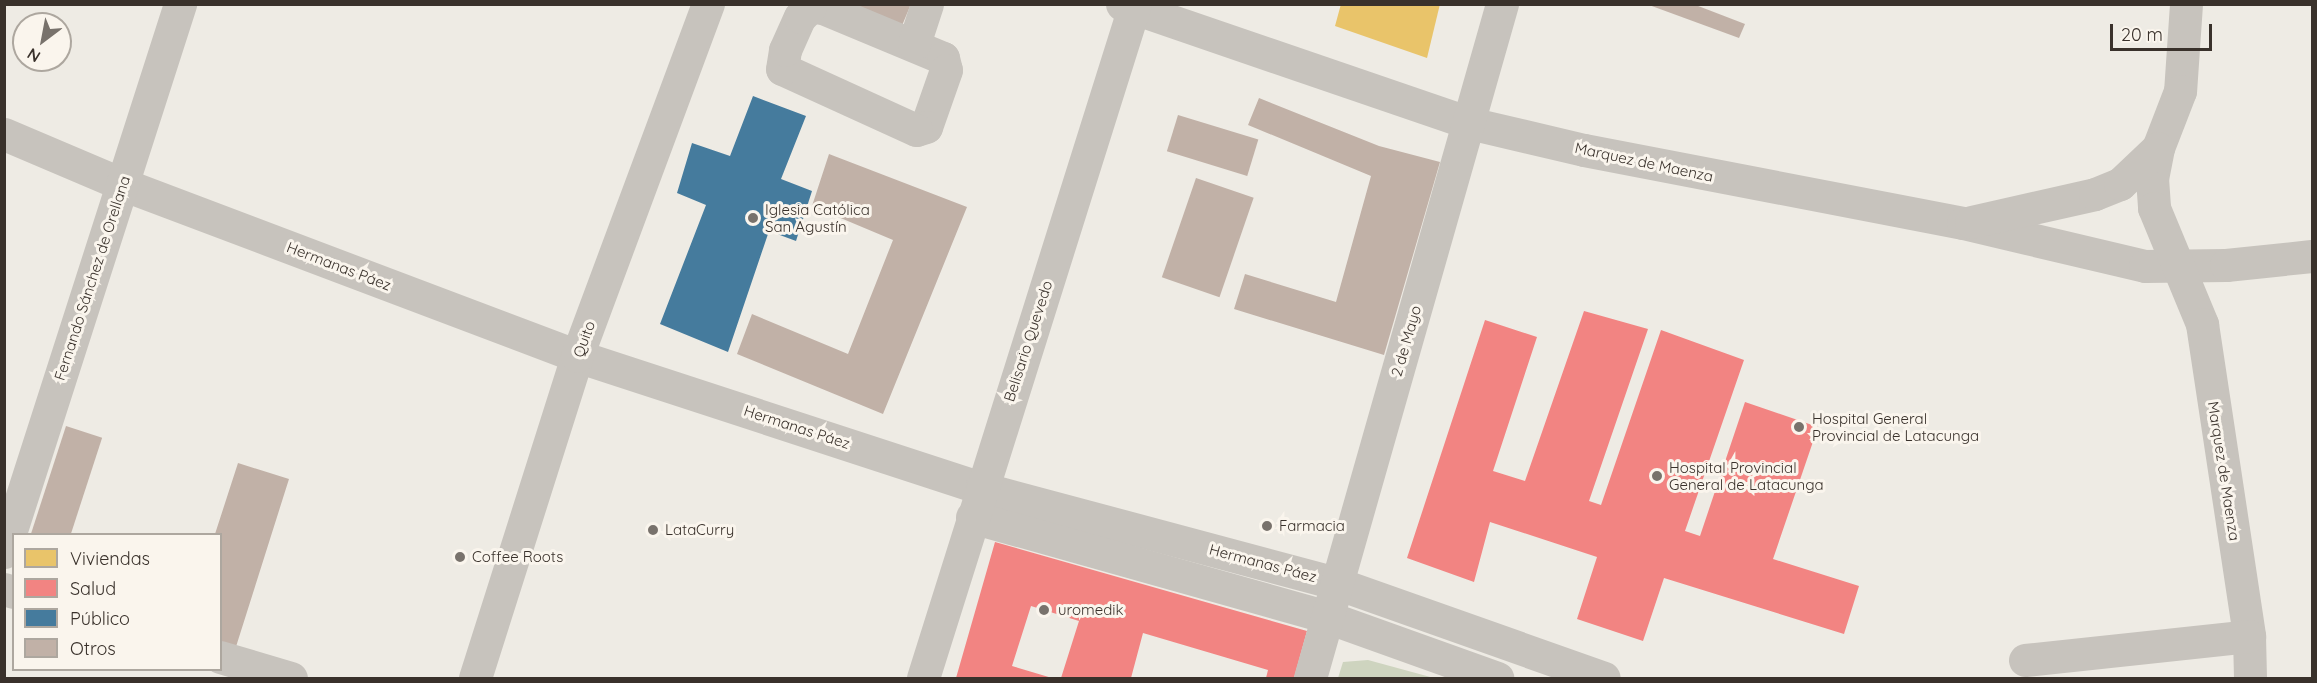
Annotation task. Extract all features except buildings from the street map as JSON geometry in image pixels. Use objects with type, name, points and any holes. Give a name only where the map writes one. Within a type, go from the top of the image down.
[{"type":"street","name":"Fernando Sánchez de Orellana","points":[[4,552],[47,392],[122,184],[180,4]]},
{"type":"street","name":"Quito","points":[[475,678],[577,356],[708,4]]},
{"type":"street","points":[[914,44],[927,4]]},
{"type":"street","name":"2 de Mayo","points":[[1310,678],[1502,4]]},
{"type":"street","name":"Marquez de Maenza","points":[[2186,4],[2180,91],[2158,148],[2152,178],[2154,208],[2202,324],[2249,636],[2250,678]]},
{"type":"street","name":"Marquez de Maenza","points":[[1130,6],[1469,123],[1721,178],[1964,223],[2145,266],[2226,265],[2313,256]]},
{"type":"street","name":"Belisario Quevedo","points":[[923,678],[1130,6]]},
{"type":"street","points":[[810,7],[823,8],[914,44],[943,58],[946,70],[923,129],[916,130],[782,69],[784,50],[800,17],[810,7]]},
{"type":"street","name":"Hermanas Páez","points":[[4,134],[122,184],[577,356],[977,503],[1327,617],[1497,678]]},
{"type":"street","points":[[1964,223],[2095,194],[2120,184],[2158,148]]},
{"type":"street","name":"Hermanas Páez","points":[[977,503],[1336,583],[1604,678]]},
{"type":"street","points":[[2025,660],[2249,636]]},
{"type":"street","points":[[222,658],[291,678]]},
{"type":"green space","points":[[1368,660],[1434,678],[1338,678],[1343,662]]},
{"type":"place","name":"Iglesia Católica San Agustín","points":[[753,218]]},
{"type":"place","name":"Hospital General Provincial de Latacunga","points":[[1799,427]]},
{"type":"place","name":"Hospital Provincial General de Latacunga","points":[[1657,476]]},
{"type":"place","name":"Farmacia","points":[[1267,526]]},
{"type":"place","name":"LataCurry","points":[[653,530]]},
{"type":"place","name":"Coffee Roots","points":[[460,557]]},
{"type":"place","name":"uromedik","points":[[1044,610]]}]
